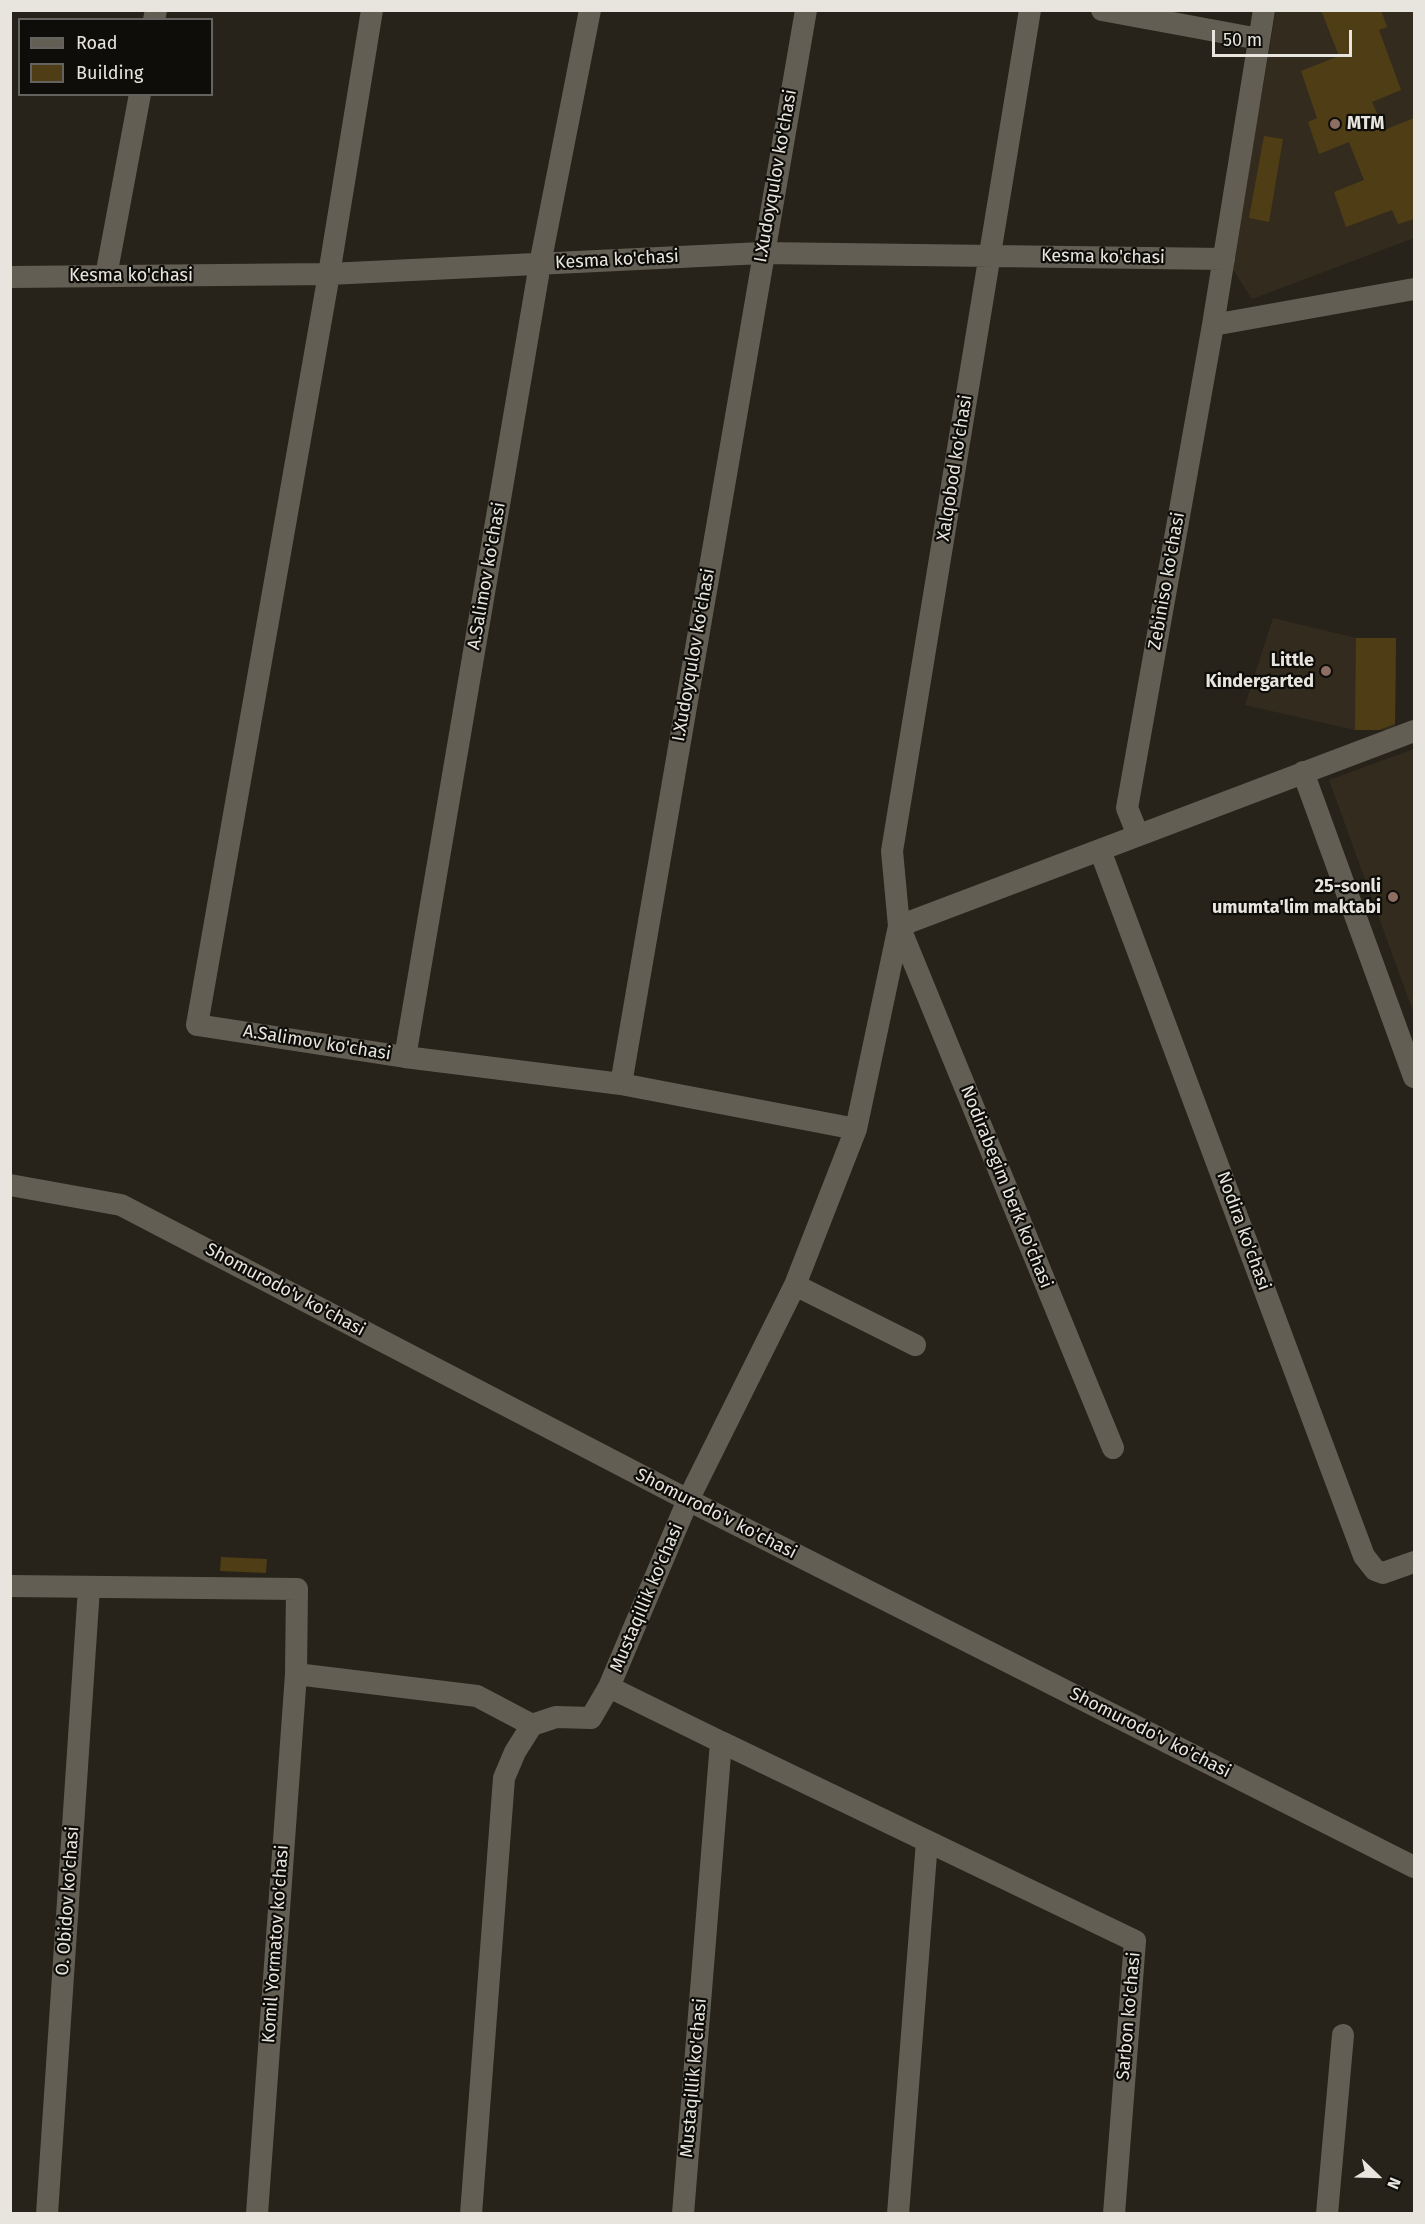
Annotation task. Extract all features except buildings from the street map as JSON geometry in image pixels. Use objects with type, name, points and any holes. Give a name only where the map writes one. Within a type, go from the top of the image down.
[{"type":"street","name":"A.Salimov ko'chasi","points":[[372,10],[329,274],[197,1025],[405,1057],[540,264],[590,10]]},
{"type":"street","name":"I.Xudoyqulov ko'chasi","points":[[621,1084],[762,253],[806,10]]},
{"type":"street","name":"Xalqobod ko'chasi","points":[[898,926],[892,851],[1030,10]]},
{"type":"street","points":[[1102,10],[1260,39]]},
{"type":"street","name":"Zebiniso ko'chasi","points":[[1138,835],[1127,808],[1213,325],[1264,10]]},
{"type":"street","points":[[106,276],[140,96]]},
{"type":"street","name":"Kesma ko'chasi","points":[[10,277],[329,274],[762,253],[1224,259]]},
{"type":"street","points":[[1213,325],[1414,289]]},
{"type":"street","points":[[898,926],[1414,731]]},
{"type":"street","points":[[1303,772],[1414,1077]]},
{"type":"street","name":"Nodira ko'chasi","points":[[1100,849],[1364,1556],[1375,1570],[1383,1573],[1414,1562]]},
{"type":"street","name":"Mustaqillik ko'chasi","points":[[683,2214],[721,1742],[609,1687],[688,1500],[795,1285],[856,1129],[898,926]]},
{"type":"street","name":"Nodirabegim berk ko'chasi","points":[[898,926],[1113,1448]]},
{"type":"street","points":[[405,1057],[621,1084],[856,1129]]},
{"type":"street","name":"Shomurodo'v ko'chasi","points":[[10,1185],[121,1205],[688,1500],[1414,1867]]},
{"type":"street","points":[[795,1285],[915,1345]]},
{"type":"street","points":[[10,1586],[89,1588]]},
{"type":"street","name":"Komil Yormatov ko'chasi","points":[[89,1588],[297,1589],[296,1674],[257,2214]]},
{"type":"street","name":"O. Obidov ko'chasi","points":[[47,2214],[89,1588]]},
{"type":"street","points":[[296,1674],[477,1696],[532,1725]]},
{"type":"street","points":[[471,2214],[504,1778],[515,1752],[532,1725],[556,1717],[591,1718],[609,1687]]},
{"type":"street","name":"Sarbon ko'chasi","points":[[721,1742],[1135,1941],[1114,2214]]},
{"type":"street","points":[[898,2214],[927,1841]]},
{"type":"street","points":[[1328,2214],[1343,2035]]},
{"type":"shaded area","name":"MTM","points":[[1276,11],[1414,11],[1414,238],[1252,299],[1232,268]]},
{"type":"shaded area","name":"Little Kindergarted","points":[[1273,618],[1356,638],[1396,638],[1395,730],[1355,730],[1245,705]]},
{"type":"shaded area","name":"25-sonli umumta'lim maktabi","points":[[1414,749],[1414,1014],[1329,780]]},
{"type":"place","name":"MTM","points":[[1335,124]]},
{"type":"place","name":"Little Kindergarted","points":[[1326,671]]},
{"type":"place","name":"25-sonli umumta'lim maktabi","points":[[1393,897]]}]
